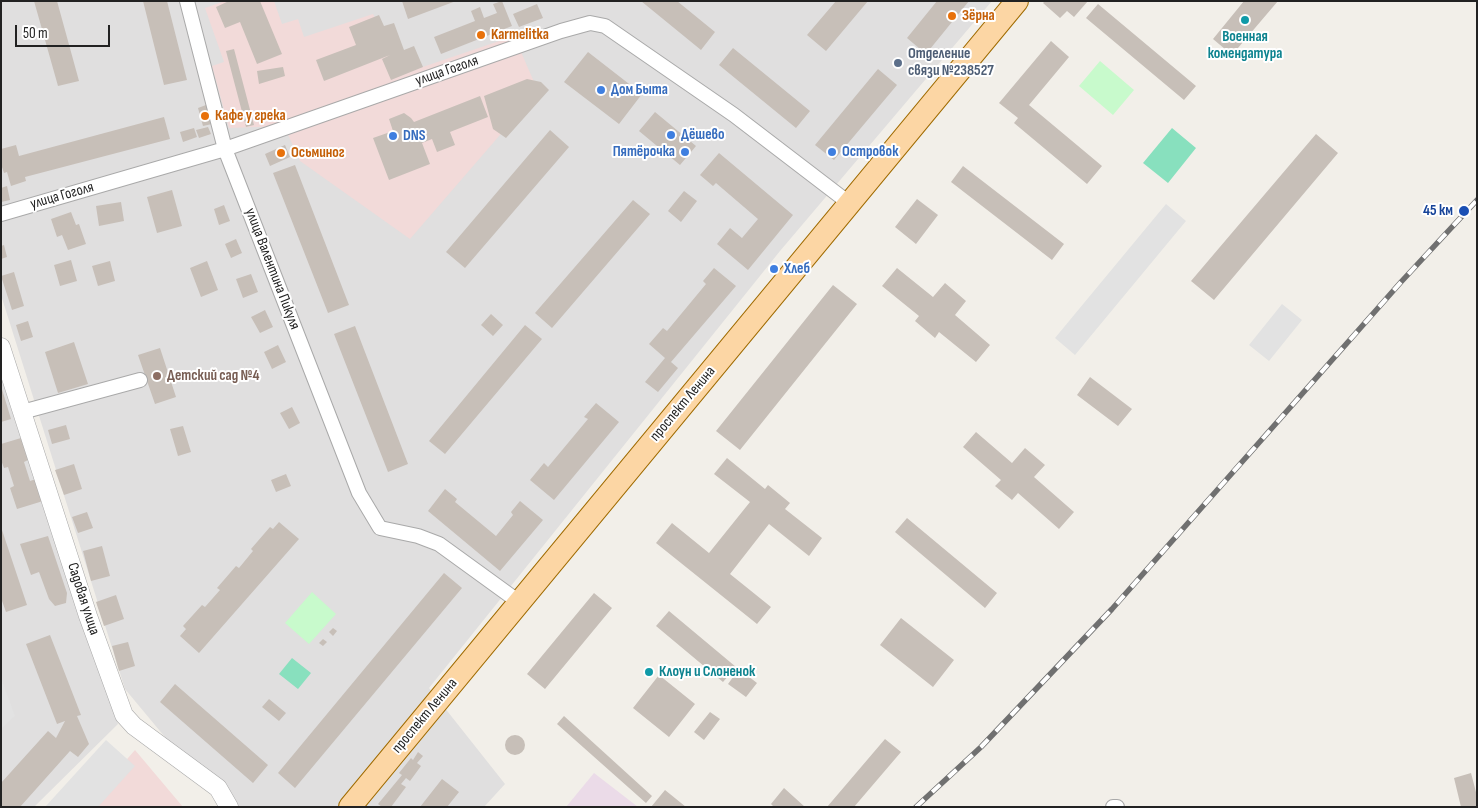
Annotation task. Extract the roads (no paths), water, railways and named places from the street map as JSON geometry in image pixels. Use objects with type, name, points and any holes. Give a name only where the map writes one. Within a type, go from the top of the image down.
[{"type":"main road","name":"проспект Ленина","points":[[350,807],[1017,1]]},
{"type":"street","name":"улица Валентина Пикуля","points":[[188,1],[226,149],[360,493],[380,528],[418,536],[439,544],[518,602]]},
{"type":"street","name":"улица Гоголя","points":[[1,214],[226,149],[590,23],[605,26],[734,115],[849,203]]},
{"type":"street","name":"Садовая улица","points":[[1,347],[88,616],[124,715],[134,726],[218,788],[229,807]]},
{"type":"street","points":[[22,412],[140,380]]},
{"type":"street","points":[[1112,807],[1117,807]]},
{"type":"railway","points":[[916,807],[981,747],[1112,609],[1401,282],[1477,200]]},
{"type":"place","name":"Зёрна","points":[[952,16]]},
{"type":"place","name":"Военная комендатура","points":[[1245,20]]},
{"type":"place","name":"Karmelitka","points":[[481,35]]},
{"type":"place","name":"Отделение связи №238527","points":[[898,63]]},
{"type":"place","name":"Дом Быта","points":[[601,90]]},
{"type":"place","name":"Кафе у грека","points":[[205,116]]},
{"type":"place","name":"Дёшево","points":[[671,135]]},
{"type":"place","name":"DNS","points":[[393,136]]},
{"type":"place","name":"Пятёрочка","points":[[685,152]]},
{"type":"place","name":"Островок","points":[[832,152]]},
{"type":"place","name":"Осьминог","points":[[281,153]]},
{"type":"place","name":"45 км","points":[[1464,211]]},
{"type":"place","name":"Хлеб","points":[[774,269]]},
{"type":"place","name":"Детский сад №4","points":[[157,376]]},
{"type":"place","name":"Клоун и Слоненок","points":[[649,672]]}]
